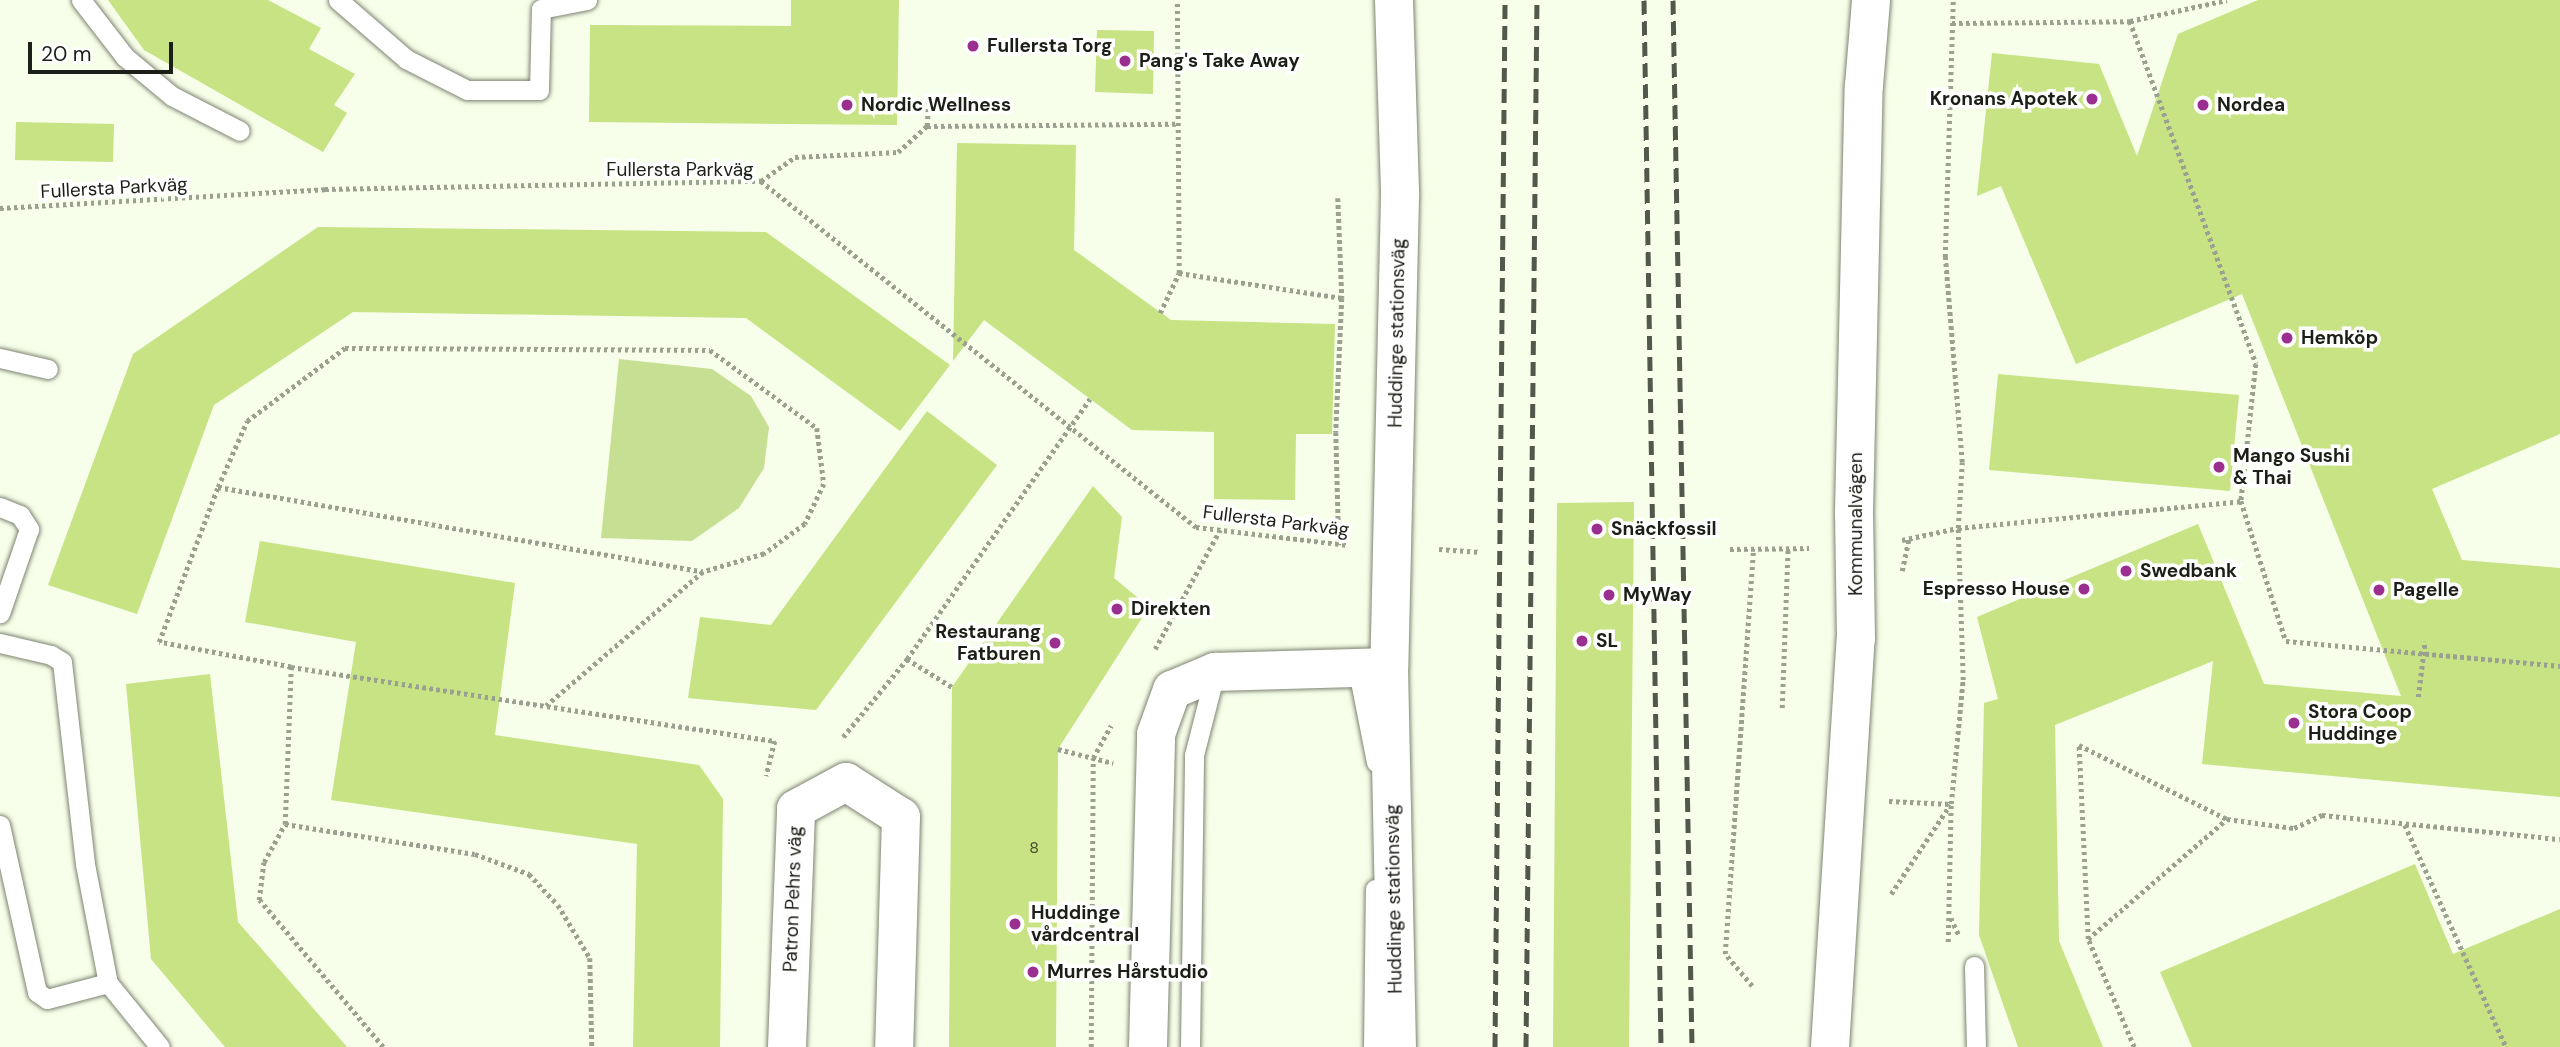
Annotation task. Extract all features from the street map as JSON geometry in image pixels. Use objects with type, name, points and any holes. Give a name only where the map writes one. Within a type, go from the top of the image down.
[{"type":"street","name":"Huddinge stationsväg","points":[[1394,0],[1400,196],[1373,667],[1396,1047]]},
{"type":"street","name":"Kommunalvägen","points":[[1830,1047],[1856,639],[1854,512],[1864,86],[1871,0]]},
{"type":"street","points":[[1148,1047],[1156,734],[1172,690],[1215,671],[1373,667]]},
{"type":"street","name":"Patron Pehrs väg","points":[[787,1047],[796,809],[846,782],[901,817],[894,1047]]},
{"type":"lane","points":[[80,0],[125,57],[172,96],[240,131]]},
{"type":"lane","points":[[339,0],[406,60],[467,90],[539,90],[541,9],[587,0]]},
{"type":"lane","points":[[0,358],[48,369]]},
{"type":"lane","points":[[0,507],[20,515],[29,529],[0,613]]},
{"type":"lane","points":[[0,643],[51,655],[62,662],[85,864],[108,983],[160,1047]]},
{"type":"lane","points":[[1373,667],[1377,770],[1373,1047]]},
{"type":"lane","points":[[1190,1047],[1194,755],[1215,671]]},
{"type":"lane","points":[[0,825],[37,992],[47,999],[108,983]]},
{"type":"lane","points":[[1974,966],[1976,1047]]},
{"type":"path","points":[[1160,313],[1179,273],[1177,0]]},
{"type":"path","points":[[1946,956],[1951,804],[1963,680],[1958,528],[1962,462],[1945,257],[1953,0]]},
{"type":"path","points":[[1952,23],[2130,21],[2227,0]]},
{"type":"path","points":[[2130,21],[2256,364],[2241,500],[2286,641],[2560,666]]},
{"type":"path","points":[[927,126],[929,93]]},
{"type":"path","points":[[761,181],[795,157],[898,152],[927,126],[1176,124]]},
{"type":"path","name":"Fullersta Parkväg","points":[[0,208],[325,189],[761,181],[1069,430],[1196,527],[1353,545]]},
{"type":"path","points":[[1338,198],[1342,298],[1336,432],[1339,545]]},
{"type":"path","points":[[1179,273],[1342,298]]},
{"type":"path","points":[[546,706],[703,572],[764,554],[805,524],[824,484],[817,428],[710,350],[345,348],[247,421],[218,487],[159,642],[291,667],[546,706],[775,741],[766,779]]},
{"type":"path","points":[[836,746],[907,659],[1090,399]]},
{"type":"path","points":[[218,487],[703,572]]},
{"type":"path","points":[[1902,540],[1958,528],[2241,500]]},
{"type":"path","points":[[1148,661],[1220,530]]},
{"type":"path","points":[[1782,708],[1788,548]]},
{"type":"path","points":[[1730,550],[1817,548]]},
{"type":"path","points":[[1752,986],[1725,954],[1753,549]]},
{"type":"path","points":[[1439,550],[1480,552]]},
{"type":"path","points":[[2418,697],[2424,641]]},
{"type":"path","points":[[907,659],[952,687]]},
{"type":"path","points":[[291,667],[285,824],[264,862],[259,900],[383,1047]]},
{"type":"path","points":[[1091,1047],[1093,758],[1113,721]]},
{"type":"path","points":[[2134,1047],[2088,939],[2079,745],[2227,819],[2294,828],[2322,815],[2560,839]]},
{"type":"path","points":[[1058,749],[1155,773]]},
{"type":"path","points":[[1887,801],[1951,804]]},
{"type":"path","points":[[1891,894],[1951,804]]},
{"type":"path","points":[[2088,939],[2227,819]]},
{"type":"path","points":[[285,824],[475,854],[529,874],[558,905],[590,958],[592,1047]]},
{"type":"path","points":[[2405,825],[2506,1047]]},
{"type":"green space","points":[[619,359],[712,369],[751,396],[769,427],[764,468],[739,508],[692,541],[601,538]]},
{"type":"building","points":[[108,0],[268,0],[321,28],[309,49],[355,74],[334,105],[347,113],[323,152],[144,50]]},
{"type":"building","points":[[791,0],[899,0],[897,125],[589,122],[590,25],[791,26]]},
{"type":"building","points":[[2258,0],[2560,0],[2560,434],[2432,489],[2462,560],[2560,568],[2560,797],[2202,764],[2213,661],[2055,725],[2059,941],[2103,1047],[2018,1047],[1979,935],[1984,703],[1998,699],[1977,617],[2198,524],[2264,684],[2401,696],[2242,294],[2076,364],[2001,186],[1977,196],[1992,53],[2099,64],[2137,156],[2178,34]]},
{"type":"building","points":[[1097,30],[1154,31],[1153,94],[1095,92]]},
{"type":"building","points":[[16,122],[114,124],[113,162],[15,160]]},
{"type":"building","points":[[957,143],[1076,145],[1074,250],[1171,320],[1335,324],[1332,434],[1296,434],[1295,500],[1214,499],[1214,432],[1132,430],[984,320],[953,361]]},
{"type":"building","points":[[318,227],[766,232],[950,365],[900,431],[746,318],[353,312],[214,405],[137,614],[48,585],[133,354]]},
{"type":"building","points":[[1998,374],[2239,395],[2230,491],[1989,470]]},
{"type":"building","points":[[927,411],[997,465],[816,710],[688,698],[700,617],[771,625]]},
{"type":"building","points":[[1093,486],[1122,517],[1114,578],[1149,607],[1058,749],[1056,1047],[949,1047],[952,687]]},
{"type":"building","points":[[1634,502],[1629,1047],[1553,1047],[1557,503]]},
{"type":"building","points":[[260,541],[515,583],[495,735],[699,765],[723,799],[720,1047],[633,1047],[637,844],[331,800],[356,642],[245,622]]},
{"type":"building","points":[[210,674],[238,922],[347,1047],[225,1047],[151,959],[126,684]]},
{"type":"building","points":[[2415,864],[2453,954],[2560,909],[2560,1047],[2192,1047],[2160,972]]},
{"type":"railway","points":[[1495,1047],[1505,0]]},
{"type":"railway","points":[[1526,1047],[1537,0]]},
{"type":"railway","points":[[1644,0],[1661,1047]]},
{"type":"railway","points":[[1673,0],[1692,1047]]},
{"type":"place","name":"Fullersta Torg","points":[[973,46]]},
{"type":"place","name":"Pang's Take Away","points":[[1125,61]]},
{"type":"place","name":"Kronans Apotek","points":[[2092,99]]},
{"type":"place","name":"Nordic Wellness","points":[[847,105]]},
{"type":"place","name":"Nordea","points":[[2203,105]]},
{"type":"place","name":"Hemköp","points":[[2287,338]]},
{"type":"place","name":"Mango Sushi & Thai","points":[[2219,467]]},
{"type":"place","name":"Snäckfossil","points":[[1597,529]]},
{"type":"place","name":"Swedbank","points":[[2126,571]]},
{"type":"place","name":"Espresso House","points":[[2084,589]]},
{"type":"place","name":"Pagelle","points":[[2379,590]]},
{"type":"place","name":"MyWay","points":[[1609,595]]},
{"type":"place","name":"Direkten","points":[[1117,609]]},
{"type":"place","name":"SL","points":[[1582,641]]},
{"type":"place","name":"Restaurang Fatburen","points":[[1055,643]]},
{"type":"place","name":"Stora Coop Huddinge","points":[[2294,723]]},
{"type":"place","name":"Huddinge vårdcentral","points":[[1015,924]]},
{"type":"place","name":"Murres Hårstudio","points":[[1033,972]]}]
